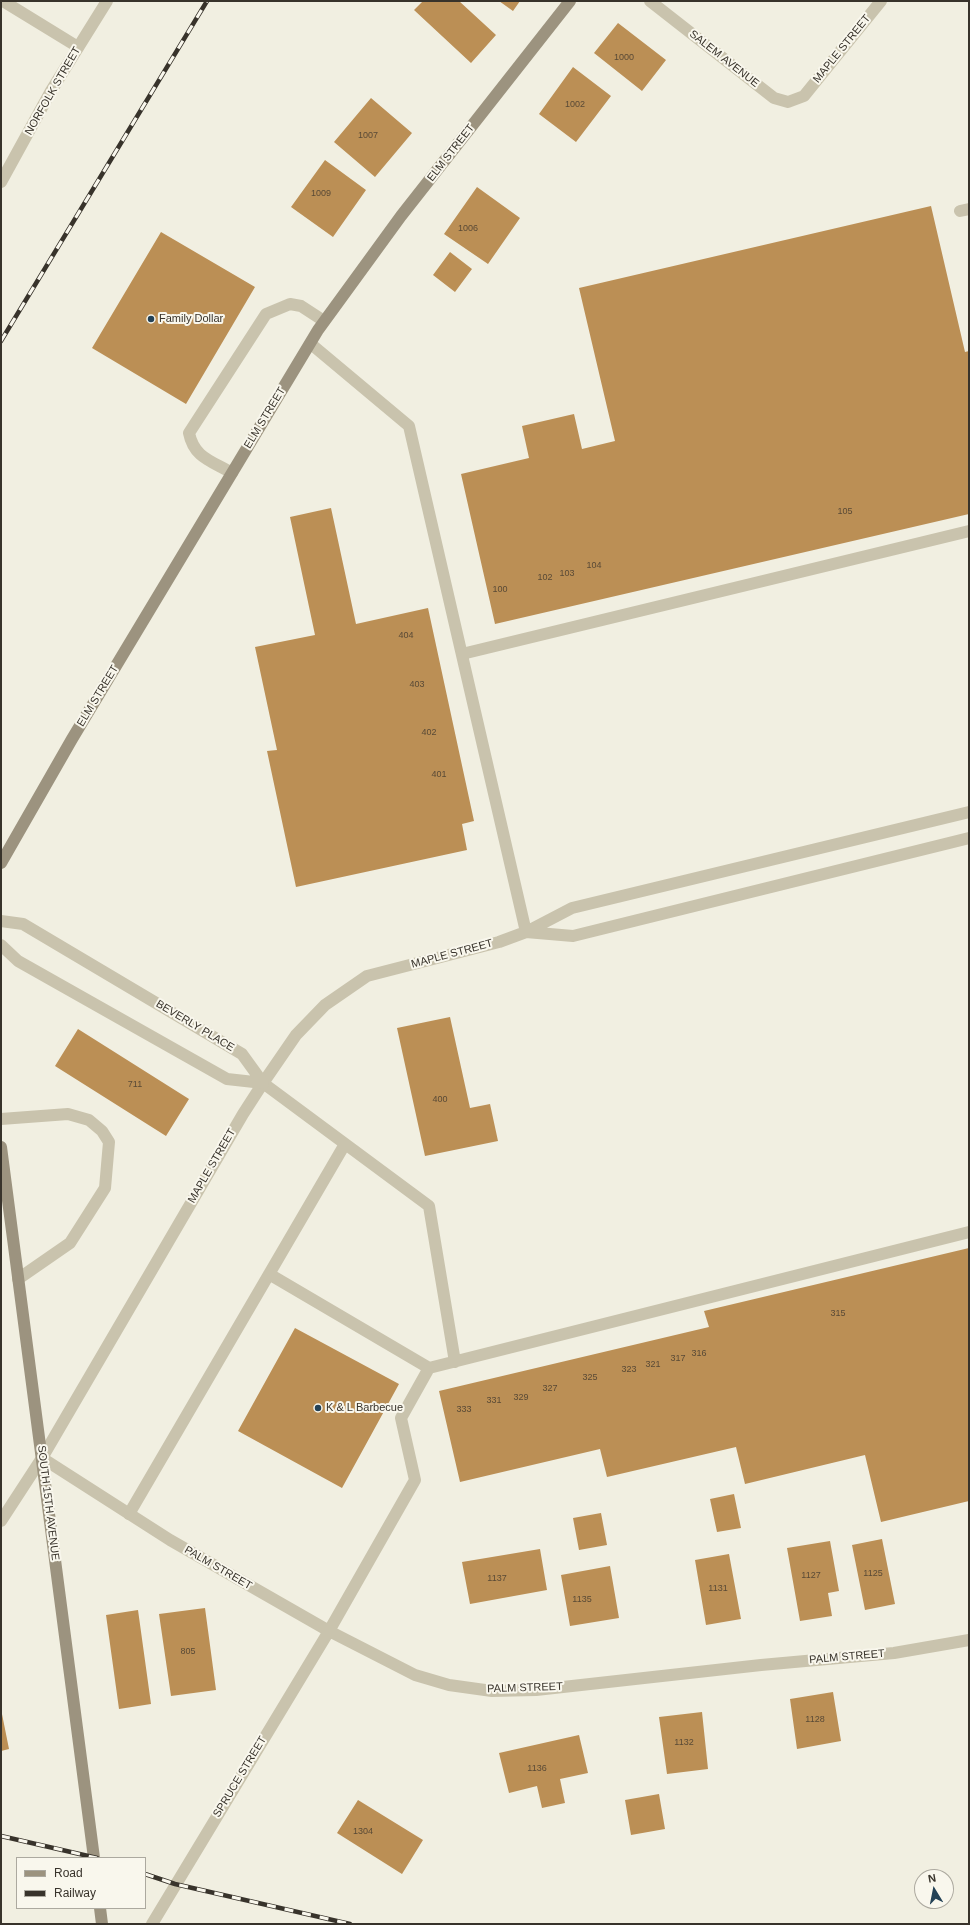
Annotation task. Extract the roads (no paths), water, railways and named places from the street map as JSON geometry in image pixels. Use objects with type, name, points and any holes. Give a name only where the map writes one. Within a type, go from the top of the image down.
[{"type":"street","name":"NORFOLK STREET","points":[[1,182],[51,91],[107,1]]},
{"type":"street","name":"ELM STREET","points":[[1,863],[72,739],[324,321],[401,216],[570,1]]},
{"type":"street","name":"SALEM AVENUE","points":[[650,1],[774,98],[788,102],[804,96]]},
{"type":"street","name":"MAPLE STREET","points":[[804,96],[881,1]]},
{"type":"street","points":[[4,2],[78,47]]},
{"type":"street","points":[[232,473],[196,452],[191,443],[189,433],[266,314],[290,304],[301,306],[324,321]]},
{"type":"street","points":[[310,344],[409,426],[526,932],[573,936],[969,838]]},
{"type":"street","points":[[462,654],[969,531]]},
{"type":"street","name":"MAPLE STREET","points":[[1,1522],[42,1458],[239,1120],[296,1035],[325,1005],[367,976],[499,942],[526,932],[572,908],[969,812]]},
{"type":"street","name":"BEVERLY PLACE","points":[[1,921],[23,924],[242,1054],[263,1083]]},
{"type":"street","points":[[1,946],[18,961],[228,1079],[263,1083],[429,1206],[455,1362]]},
{"type":"street","points":[[1,1119],[68,1114],[89,1120],[102,1130],[109,1142],[105,1188],[70,1243],[18,1279]]},
{"type":"street","points":[[129,1514],[345,1144]]},
{"type":"street","name":"SOUTH 15TH AVENUE","points":[[1,1147],[94,1857]]},
{"type":"street","points":[[269,1274],[429,1368],[969,1232]]},
{"type":"street","name":"SPRUCE STREET","points":[[152,1924],[329,1631],[415,1480],[401,1418],[429,1368]]},
{"type":"street","name":"PALM STREET","points":[[42,1458],[170,1540],[329,1631],[415,1675],[449,1685],[492,1691],[536,1690],[753,1666],[894,1653],[969,1640]]},
{"type":"street","points":[[100,1909],[102,1924]]},
{"type":"railway","points":[[1,341],[207,1]]},
{"type":"railway","points":[[1,1836],[93,1857]]},
{"type":"railway","points":[[146,1874],[175,1884],[350,1924]]},
{"type":"place","name":"Family Dollar","points":[[151,319]]},
{"type":"place","name":"K & L Barbecue","points":[[318,1408]]}]
